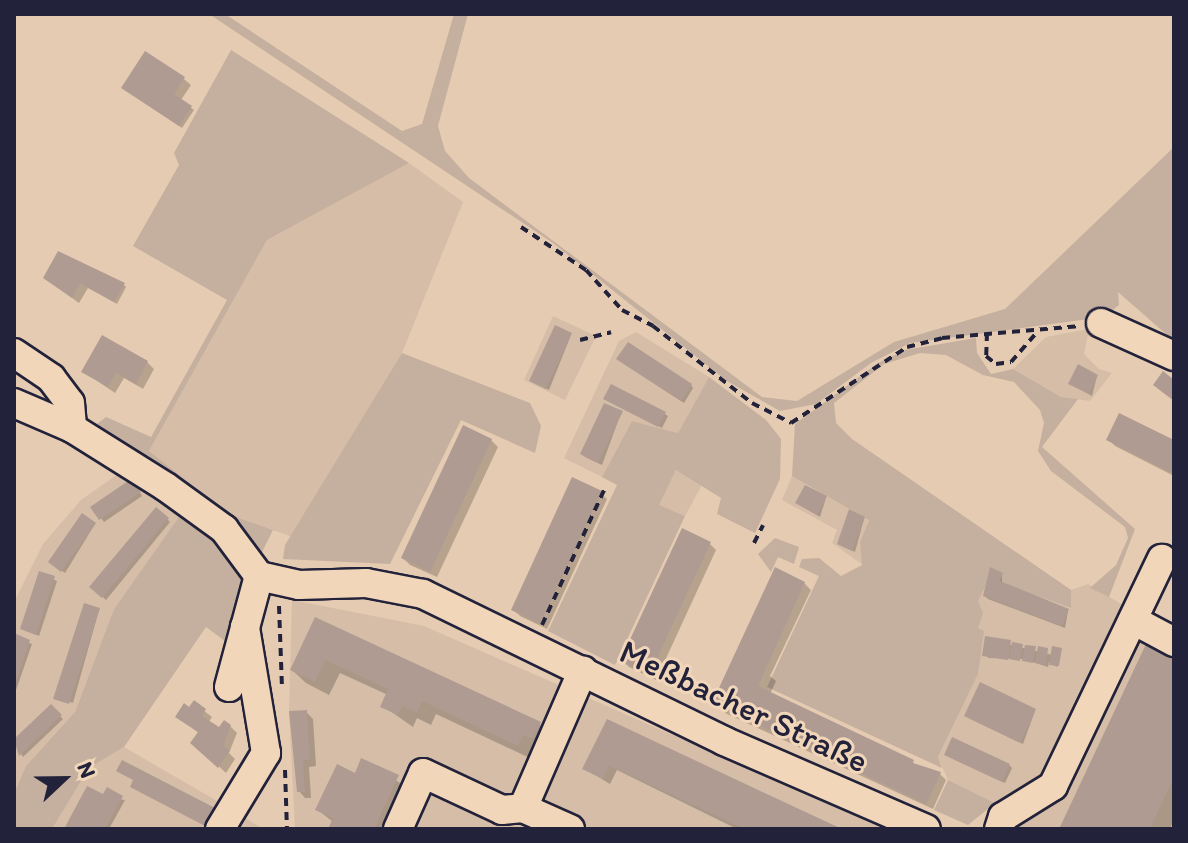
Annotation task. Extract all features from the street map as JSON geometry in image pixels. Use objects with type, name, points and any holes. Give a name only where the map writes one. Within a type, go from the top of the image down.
[{"type":"street","points":[[1101,323],[1174,356]]},
{"type":"street","points":[[14,353],[51,378],[70,403],[72,428]]},
{"type":"street","points":[[14,403],[72,428],[224,529],[259,576],[229,687]]},
{"type":"street","points":[[999,829],[1003,817],[1053,786],[1162,559]]},
{"type":"street","name":"Meßbacher Straße","points":[[259,576],[299,585],[366,583],[423,594],[724,741],[926,829]]},
{"type":"street","points":[[1133,620],[1174,642]]},
{"type":"street","points":[[220,829],[266,753],[245,627]]},
{"type":"street","points":[[523,808],[583,670]]},
{"type":"street","points":[[398,829],[423,773],[502,810],[523,808],[570,829]]},
{"type":"path","points":[[521,227],[586,270],[622,310],[653,326],[752,403],[791,423],[886,356],[942,338],[1101,323]]},
{"type":"path","points":[[987,333],[986,356],[996,364],[1011,362],[1038,331]]},
{"type":"path","points":[[580,340],[611,332]]},
{"type":"path","points":[[532,645],[605,488]]},
{"type":"path","points":[[754,543],[763,525]]},
{"type":"shaded area","points":[[209,14],[225,14],[402,131],[422,124],[454,14],[468,14],[438,126],[445,151],[469,178],[762,397],[797,401],[894,342],[1005,309],[1174,147],[1174,341],[1118,292],[1119,305],[1104,317],[910,343],[871,363],[816,404],[780,411],[727,381],[553,243]]},
{"type":"shaded area","points":[[231,50],[409,163],[267,240],[149,451],[230,515],[273,530],[260,556],[170,475],[97,424],[106,417],[151,437],[227,300],[133,246],[179,165],[174,153]]},
{"type":"shaded area","points":[[409,163],[463,202],[402,353],[293,537],[230,515],[149,451],[267,240]]},
{"type":"shaded area","points":[[553,316],[596,336],[565,400],[524,380]]},
{"type":"shaded area","points":[[1089,329],[1084,354],[1099,369],[1112,373],[1090,401],[1061,397],[1013,369],[1046,337]]},
{"type":"shaded area","points":[[636,332],[709,377],[678,433],[632,421],[602,477],[564,458],[619,341]]},
{"type":"shaded area","points":[[976,338],[977,353],[991,374],[1013,369],[1061,397],[1078,399],[1042,447],[1135,529],[1109,597],[1090,588],[1116,565],[1128,538],[1125,527],[1051,471],[1038,451],[1044,423],[1040,410],[1014,382],[983,375],[946,355],[920,353],[884,364],[834,403],[836,423],[852,439],[1071,590],[1071,608],[989,579],[978,601],[983,613],[978,628],[984,631],[978,674],[938,757],[942,768],[767,687],[819,576],[799,567],[802,559],[819,558],[841,576],[862,565],[860,542],[869,520],[792,476],[795,424],[878,363],[905,350]]},
{"type":"shaded area","points":[[402,353],[530,403],[541,426],[535,453],[461,420],[390,564],[283,559],[285,545]]},
{"type":"shaded area","points":[[709,377],[766,420],[781,439],[780,479],[755,533],[717,514],[721,498],[676,470],[659,505],[685,516],[615,665],[548,631],[617,485],[602,477],[632,421],[678,433]]},
{"type":"shaded area","points":[[128,467],[181,514],[114,609],[75,712],[26,766],[14,793],[14,602],[43,544],[81,500]]},
{"type":"shaded area","points":[[677,469],[702,485],[685,516],[658,505]]},
{"type":"shaded area","points":[[792,476],[869,519],[860,542],[863,565],[832,543],[837,530],[782,500]]},
{"type":"shaded area","points":[[181,514],[239,556],[247,577],[229,644],[206,627],[124,747],[89,768],[52,829],[14,829],[14,793],[26,766],[75,712],[114,609]]},
{"type":"shaded area","points":[[775,538],[799,547],[794,564],[778,557],[771,572],[758,554]]},
{"type":"shaded area","points":[[989,578],[1070,608],[1071,590],[1088,584],[1174,636],[1174,829],[1002,829],[1014,795],[995,803],[948,780],[938,757],[978,674],[978,601]]},
{"type":"shaded area","points":[[292,600],[424,626],[887,829],[295,829],[289,711]]},
{"type":"shaded area","points":[[124,747],[263,829],[52,829],[89,768]]},
{"type":"shaded area","points":[[948,780],[995,803],[968,825],[934,810]]},
{"type":"building","points":[[145,51],[185,77],[174,94],[192,106],[179,126],[121,88]]},
{"type":"building","points":[[58,251],[125,283],[114,302],[80,283],[72,298],[43,278]]},
{"type":"building","points":[[555,325],[572,333],[546,389],[529,381]]},
{"type":"building","points":[[102,335],[148,361],[136,384],[116,373],[108,387],[81,372]]},
{"type":"building","points":[[628,342],[692,384],[681,401],[616,359]]},
{"type":"building","points":[[1078,364],[1098,375],[1089,394],[1068,384]]},
{"type":"building","points":[[1163,371],[1174,380],[1174,401],[1153,385]]},
{"type":"building","points":[[611,384],[666,412],[658,427],[603,399]]},
{"type":"building","points":[[604,403],[623,411],[598,463],[580,454]]},
{"type":"building","points":[[1119,413],[1174,440],[1174,474],[1106,440]]},
{"type":"building","points":[[463,425],[492,439],[430,572],[401,558]]},
{"type":"building","points":[[572,477],[602,491],[540,624],[511,610]]},
{"type":"building","points":[[131,479],[141,492],[99,520],[90,507]]},
{"type":"building","points":[[805,485],[827,496],[817,515],[795,503]]},
{"type":"building","points":[[156,507],[169,518],[102,598],[89,587]]},
{"type":"building","points":[[849,509],[865,517],[852,551],[837,544]]},
{"type":"building","points":[[82,513],[96,523],[61,572],[48,562]]},
{"type":"building","points":[[682,528],[711,542],[649,675],[620,661]]},
{"type":"building","points":[[775,567],[805,582],[758,686],[914,760],[913,763],[941,772],[926,804],[712,703]]},
{"type":"building","points":[[990,567],[1003,573],[1000,581],[1069,609],[1062,626],[983,596]]},
{"type":"building","points":[[39,571],[55,576],[36,635],[20,629]]},
{"type":"building","points":[[84,603],[100,608],[69,704],[53,699]]},
{"type":"building","points":[[315,617],[541,722],[533,739],[523,735],[518,746],[422,701],[417,713],[403,706],[398,715],[380,707],[388,689],[325,660],[315,682],[290,670]]},
{"type":"building","points":[[14,633],[30,640],[15,685],[14,685]]},
{"type":"building","points":[[985,636],[1011,640],[1008,660],[982,656]]},
{"type":"building","points":[[1012,642],[1023,644],[1020,661],[1009,659]]},
{"type":"building","points":[[1146,644],[1174,657],[1174,777],[1150,829],[1059,829]]},
{"type":"building","points":[[1025,645],[1036,646],[1033,663],[1022,661]]},
{"type":"building","points":[[1038,646],[1048,648],[1046,665],[1035,663]]},
{"type":"building","points":[[1052,646],[1062,648],[1059,666],[1049,665]]},
{"type":"building","points":[[980,682],[1036,709],[1020,743],[964,716]]},
{"type":"building","points":[[194,700],[206,709],[202,716],[219,727],[224,720],[231,725],[223,746],[230,750],[218,768],[190,743],[198,732],[175,717],[184,703],[189,707]]},
{"type":"building","points":[[51,704],[62,715],[19,756],[14,739]]},
{"type":"building","points":[[307,710],[310,760],[303,760],[305,792],[297,792],[289,711]]},
{"type":"building","points":[[607,719],[842,829],[745,829],[609,766],[603,779],[582,769]]},
{"type":"building","points":[[952,737],[1010,764],[1002,782],[944,755]]},
{"type":"building","points":[[361,758],[399,775],[374,829],[328,829],[333,818],[315,810],[337,764],[355,773]]},
{"type":"building","points":[[122,760],[215,808],[205,826],[130,787],[133,780],[116,771]]},
{"type":"building","points":[[87,786],[103,794],[107,787],[123,796],[105,829],[64,829]]}]
